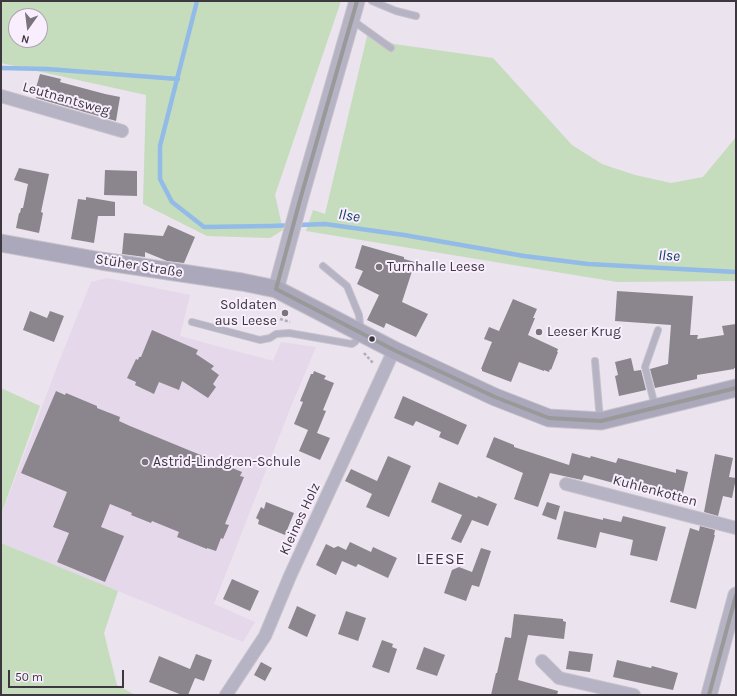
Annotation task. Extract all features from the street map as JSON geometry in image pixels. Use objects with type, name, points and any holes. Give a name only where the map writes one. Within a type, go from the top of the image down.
[{"type":"main road","name":"Stüher Straße","points":[[1,243],[101,261],[242,282],[276,289],[394,350],[495,398],[550,418],[601,421],[736,388]]},
{"type":"street","points":[[276,289],[357,1]]},
{"type":"street","name":"Leutnantsweg","points":[[1,96],[122,131]]},
{"type":"street","name":"Kleines Holz","points":[[226,695],[264,636],[394,350]]},
{"type":"street","name":"Kuhlenkotten","points":[[566,484],[736,528]]},
{"type":"street","points":[[709,695],[736,595]]},
{"type":"street","points":[[542,661],[559,678],[634,695]]},
{"type":"lane","points":[[372,1],[396,11],[416,16]]},
{"type":"lane","points":[[352,20],[391,48]]},
{"type":"lane","points":[[192,322],[260,340],[270,338],[276,334],[289,334],[352,344],[361,333],[359,315],[347,286],[323,266]]},
{"type":"lane","points":[[655,408],[645,367],[658,330]]},
{"type":"lane","points":[[595,361],[601,421]]},
{"type":"path","points":[[280,319],[291,322]]},
{"type":"shaded area","name":"Astrid-Lindgren-Schule","points":[[107,278],[190,295],[180,336],[273,361],[281,342],[316,347],[290,409],[214,604],[255,622],[243,642],[1,543],[1,516],[60,359],[91,282]]},
{"type":"green space","points":[[1,1],[341,1],[275,195],[283,230],[270,238],[207,236],[143,204],[146,95],[1,63]]},
{"type":"green space","points":[[368,32],[394,44],[493,58],[572,145],[602,164],[635,175],[671,183],[703,177],[736,137],[736,281],[617,282],[306,231],[313,210],[325,214]]},
{"type":"green space","points":[[1,388],[40,406],[1,515]]},
{"type":"green space","points":[[1,543],[118,591],[104,633],[117,685],[135,695],[1,695]]},
{"type":"building","points":[[40,74],[61,79],[60,82],[120,97],[116,121],[36,98],[39,88],[36,88]]},
{"type":"building","points":[[19,168],[49,174],[41,212],[43,213],[39,233],[16,228],[19,213],[21,208],[23,208],[28,184],[14,180]]},
{"type":"building","points":[[105,170],[137,171],[137,196],[104,195]]},
{"type":"building","points":[[86,197],[115,202],[115,216],[98,216],[94,243],[71,239],[78,199],[86,200]]},
{"type":"building","points":[[168,225],[195,237],[184,263],[167,261],[145,252],[145,257],[122,254],[124,233],[163,236]]},
{"type":"building","points":[[362,245],[404,257],[404,259],[415,262],[402,302],[428,314],[416,337],[386,323],[384,328],[367,320],[379,295],[357,284],[363,271],[355,268]]},
{"type":"building","points":[[617,291],[693,296],[690,335],[698,335],[697,339],[724,335],[722,326],[736,324],[736,368],[697,375],[697,379],[655,388],[650,369],[668,364],[671,325],[615,321]]},
{"type":"building","points":[[513,299],[537,309],[528,335],[558,349],[558,352],[549,372],[519,362],[511,382],[482,371],[481,369],[492,342],[484,339],[489,327],[499,331]]},
{"type":"building","points":[[30,311],[47,318],[50,311],[64,316],[54,342],[23,330]]},
{"type":"building","points":[[152,330],[198,350],[196,354],[214,366],[211,369],[219,375],[213,384],[216,387],[208,398],[182,381],[179,390],[159,382],[154,394],[135,385],[136,382],[127,378],[136,359],[138,360],[139,357],[141,357]]},
{"type":"building","points":[[631,358],[634,371],[641,370],[646,390],[619,396],[615,376],[618,375],[615,362]]},
{"type":"building","points":[[314,371],[326,376],[324,379],[334,383],[323,410],[326,411],[317,433],[330,438],[320,460],[299,451],[308,430],[294,424],[303,402],[300,401],[311,374],[313,374]]},
{"type":"building","points":[[56,391],[65,395],[66,393],[97,406],[97,408],[120,417],[119,421],[242,472],[240,476],[244,477],[225,524],[229,525],[223,539],[221,538],[216,551],[177,537],[179,532],[152,521],[151,523],[131,515],[132,513],[110,504],[101,527],[124,536],[105,582],[57,562],[69,533],[53,527],[67,492],[21,473]]},
{"type":"building","points":[[403,396],[467,425],[458,445],[439,437],[441,432],[416,421],[413,426],[394,418]]},
{"type":"building","points":[[494,437],[514,445],[514,447],[569,465],[572,453],[590,458],[591,456],[616,463],[618,458],[676,473],[676,469],[688,472],[681,502],[648,492],[650,485],[623,478],[621,485],[584,475],[582,480],[550,473],[538,507],[514,499],[523,473],[486,457]]},
{"type":"building","points":[[715,454],[733,458],[729,477],[736,478],[732,498],[723,496],[718,516],[704,512]]},
{"type":"building","points":[[388,456],[411,466],[389,517],[366,507],[372,494],[345,481],[351,469],[377,481]]},
{"type":"building","points":[[439,482],[477,498],[478,496],[497,504],[488,526],[472,520],[461,543],[451,539],[462,515],[431,502]]},
{"type":"building","points":[[266,502],[294,513],[285,535],[258,524],[259,520],[256,518],[261,507],[264,509]]},
{"type":"building","points":[[547,502],[560,506],[556,520],[542,515]]},
{"type":"building","points":[[564,511],[603,520],[603,518],[621,522],[623,516],[666,527],[657,561],[630,555],[633,540],[600,532],[596,548],[557,539]]},
{"type":"building","points":[[700,526],[715,530],[715,535],[696,609],[670,602],[690,528],[699,531]]},
{"type":"building","points":[[350,542],[371,552],[373,547],[397,558],[388,578],[358,564],[356,567],[342,561],[336,575],[316,565],[326,544],[334,548],[338,546],[346,550]]},
{"type":"building","points":[[481,548],[491,551],[479,587],[472,585],[466,601],[444,593],[452,570],[459,567],[472,572]]},
{"type":"building","points":[[232,579],[259,591],[250,611],[223,599]]},
{"type":"building","points":[[297,606],[316,615],[307,637],[288,628]]},
{"type":"building","points":[[346,611],[366,618],[358,641],[338,634]]},
{"type":"building","points":[[514,614],[563,619],[563,621],[566,622],[564,639],[528,635],[518,680],[558,691],[557,695],[491,695],[505,637],[511,638]]},
{"type":"building","points":[[382,640],[393,644],[392,647],[397,649],[389,673],[372,667]]},
{"type":"building","points":[[424,647],[445,655],[437,676],[416,669]]},
{"type":"building","points":[[569,651],[593,654],[590,672],[566,669]]},
{"type":"building","points":[[196,654],[212,660],[204,681],[195,678],[188,695],[182,695],[149,682],[159,656],[190,669]]},
{"type":"building","points":[[617,660],[651,668],[652,666],[678,673],[673,690],[613,677]]},
{"type":"building","points":[[261,662],[272,668],[265,681],[254,675]]},
{"type":"waterway","name":"Ilse","points":[[197,1],[160,146],[160,179],[172,202],[204,227],[325,224],[404,235],[524,256],[588,264],[736,272]]},
{"type":"waterway","points":[[1,68],[47,69],[178,79]]},
{"type":"transit line","points":[[276,289],[357,1]]},
{"type":"transit line","points":[[276,289],[394,350],[495,397],[549,418],[601,421],[736,388]]},
{"type":"transit line","points":[[709,695],[736,595]]},
{"type":"place","name":"Turnhalle Leese","points":[[379,267]]},
{"type":"place","name":"Soldaten aus Leese","points":[[285,313]]},
{"type":"place","name":"Leeser Krug","points":[[539,332]]},
{"type":"place","name":"Astrid-Lindgren-Schule","points":[[145,462]]},
{"type":"district","name":"LEESE","points":[[441,559]]}]
